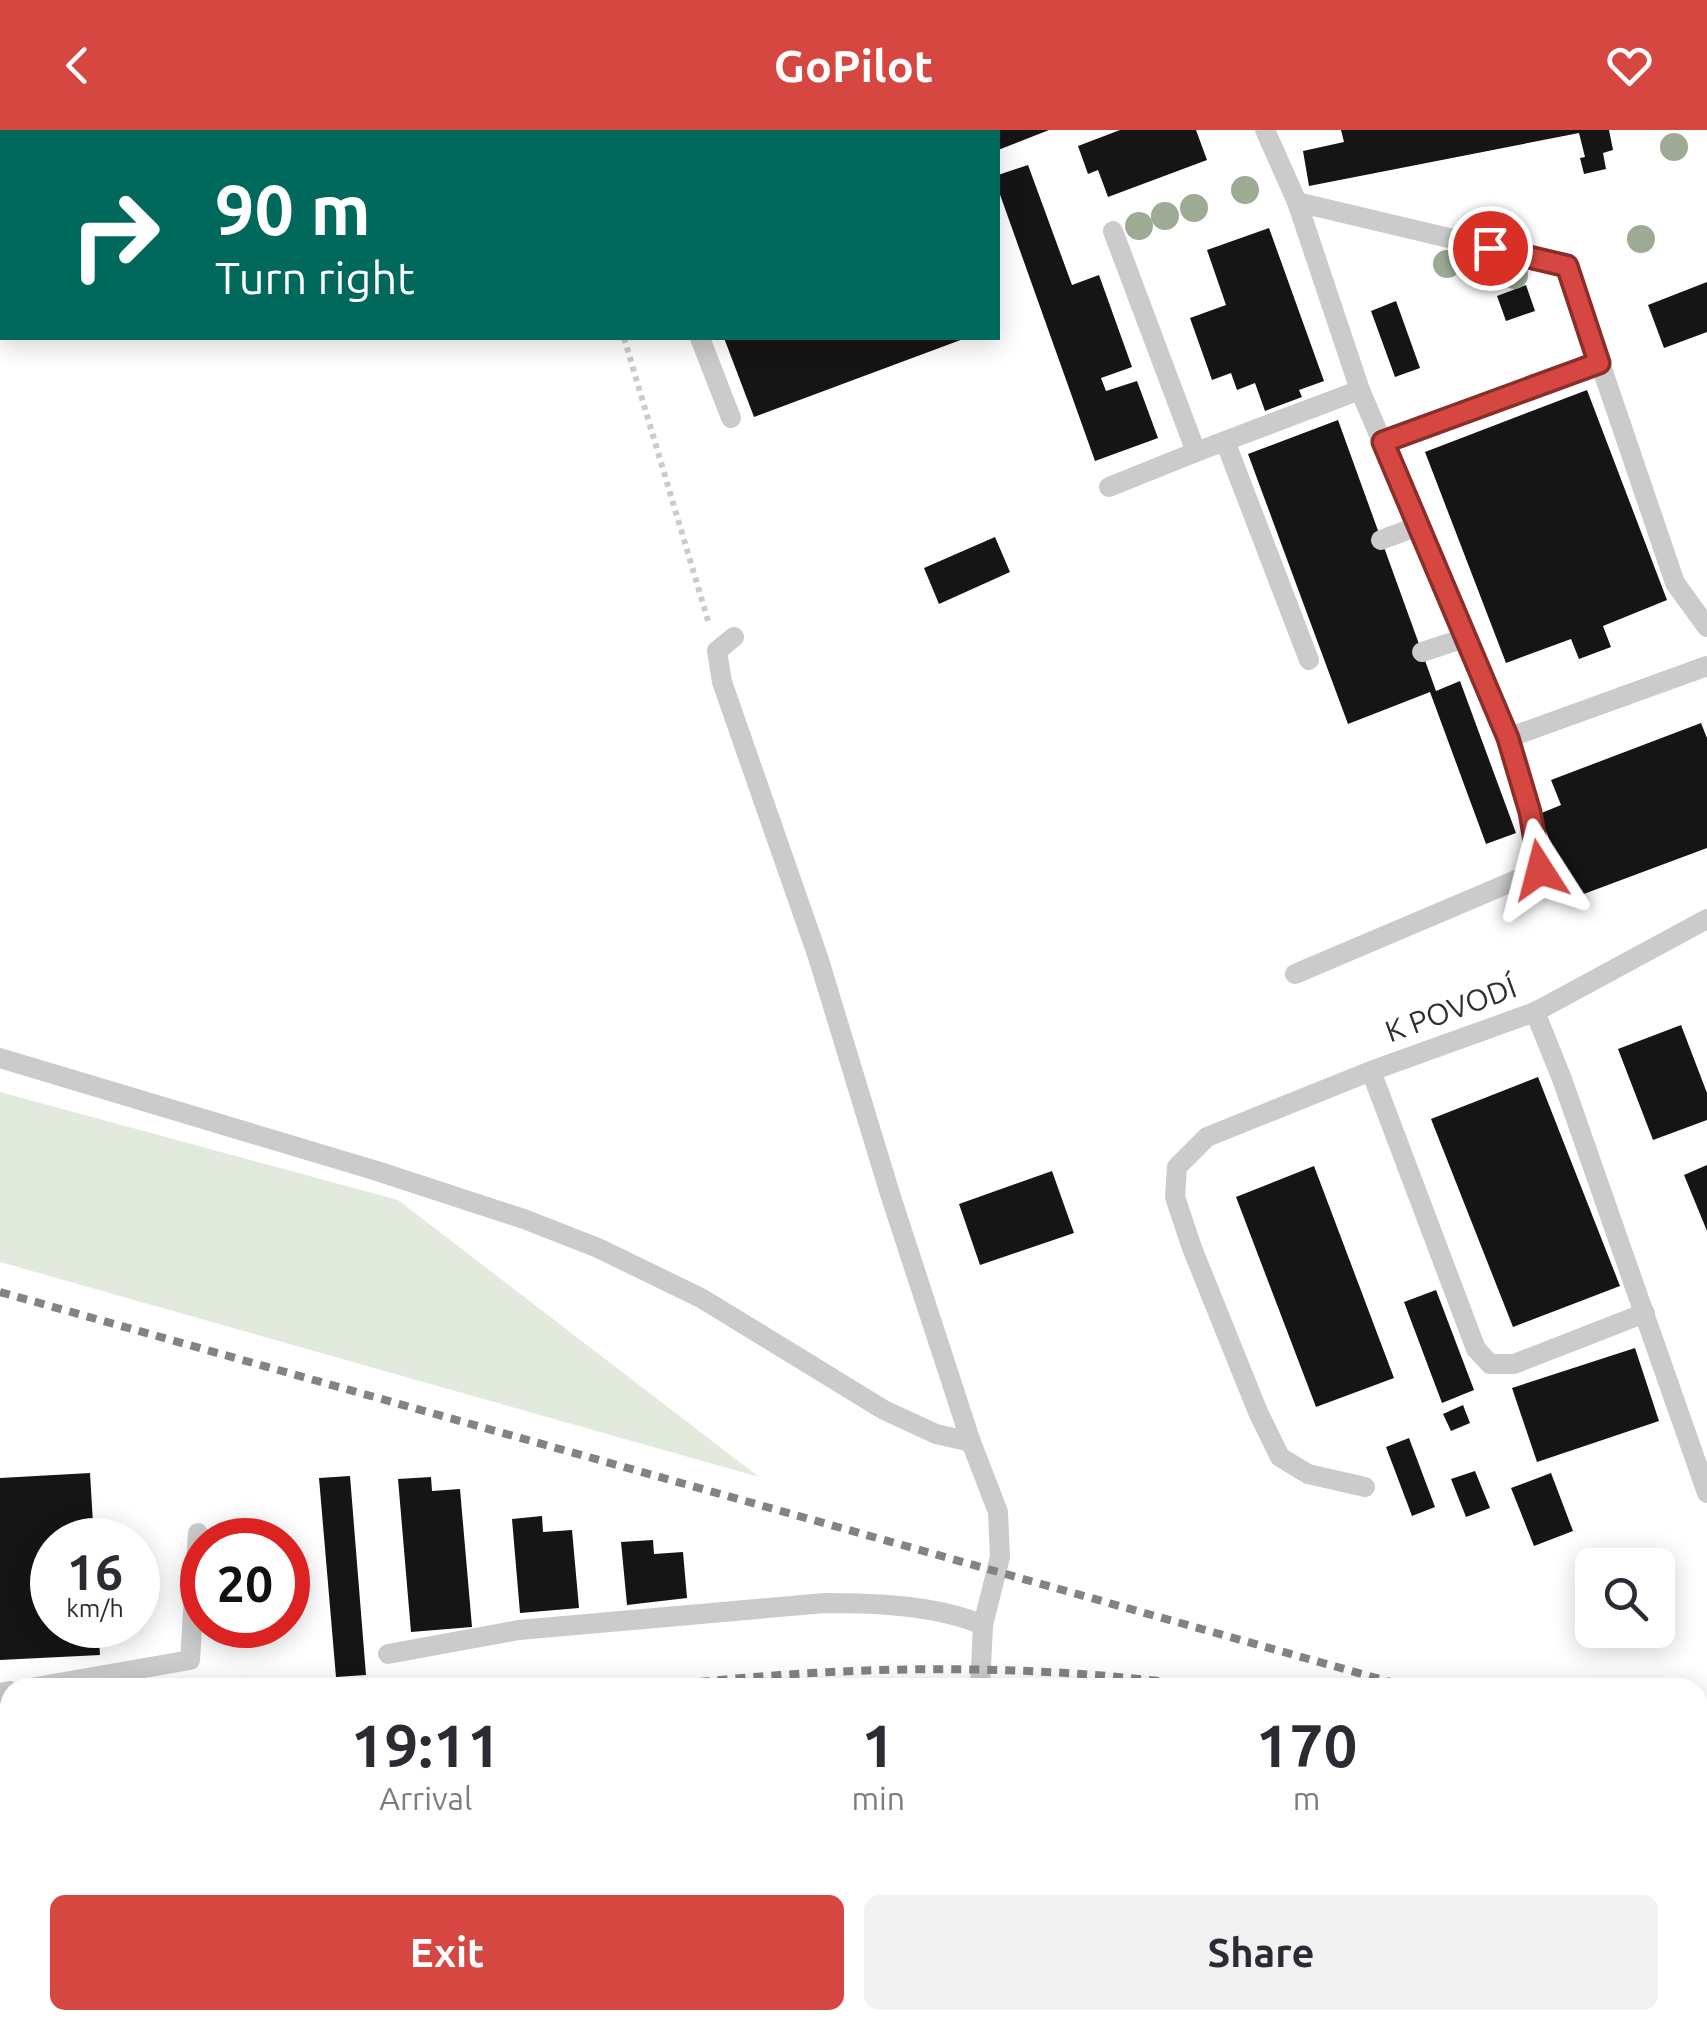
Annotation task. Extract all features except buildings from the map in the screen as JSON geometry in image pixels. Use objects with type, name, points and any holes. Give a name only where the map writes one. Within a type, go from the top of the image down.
[{"type":"lane","points":[[1266,130],[1297,202],[1360,390],[1508,738],[1530,812],[1540,870],[1296,974]]},
{"type":"lane","points":[[1297,202],[1567,266],[1676,583],[1707,626]]},
{"type":"lane","points":[[1113,231],[1196,452]]},
{"type":"lane","points":[[701,340],[732,418]]},
{"type":"lane","points":[[1383,442],[1599,363]]},
{"type":"lane","points":[[1108,486],[1360,390]]},
{"type":"lane","points":[[1226,441],[1309,660]]},
{"type":"lane","points":[[1381,540],[1418,526]]},
{"type":"lane","points":[[734,637],[717,650],[722,682],[818,958],[1000,1524],[1000,1558],[983,1625],[980,1678]]},
{"type":"lane","points":[[1422,652],[1465,638]]},
{"type":"lane","points":[[1508,738],[1707,666]]},
{"type":"lane","name":"K POVODÍ","points":[[1365,1487],[1308,1474],[1280,1457],[1258,1412],[1175,1197],[1176,1167],[1206,1137],[1370,1071],[1535,1012],[1707,920]]},
{"type":"lane","points":[[1535,1012],[1707,1493]]},
{"type":"lane","points":[[0,1058],[377,1171],[524,1219],[598,1248],[702,1298],[884,1410],[936,1434],[971,1442]]},
{"type":"lane","points":[[1370,1071],[1476,1349],[1490,1364],[1514,1364],[1644,1313]]},
{"type":"lane","points":[[388,1654],[519,1630],[825,1604],[864,1604],[954,1615],[983,1625]]},
{"type":"lane","points":[[87,1678],[190,1660],[191,1648]]},
{"type":"path","points":[[625,340],[717,650]]},
{"type":"shaded area","points":[[0,1092],[398,1200],[759,1477],[0,1262]]},
{"type":"railway","points":[[0,1292],[1376,1678]]},
{"type":"railway","points":[[740,1678],[929,1669],[1130,1678]]},
{"type":"route","points":[[1490,248],[1567,266],[1599,363],[1383,442],[1508,738],[1530,812],[1540,870]]}]
